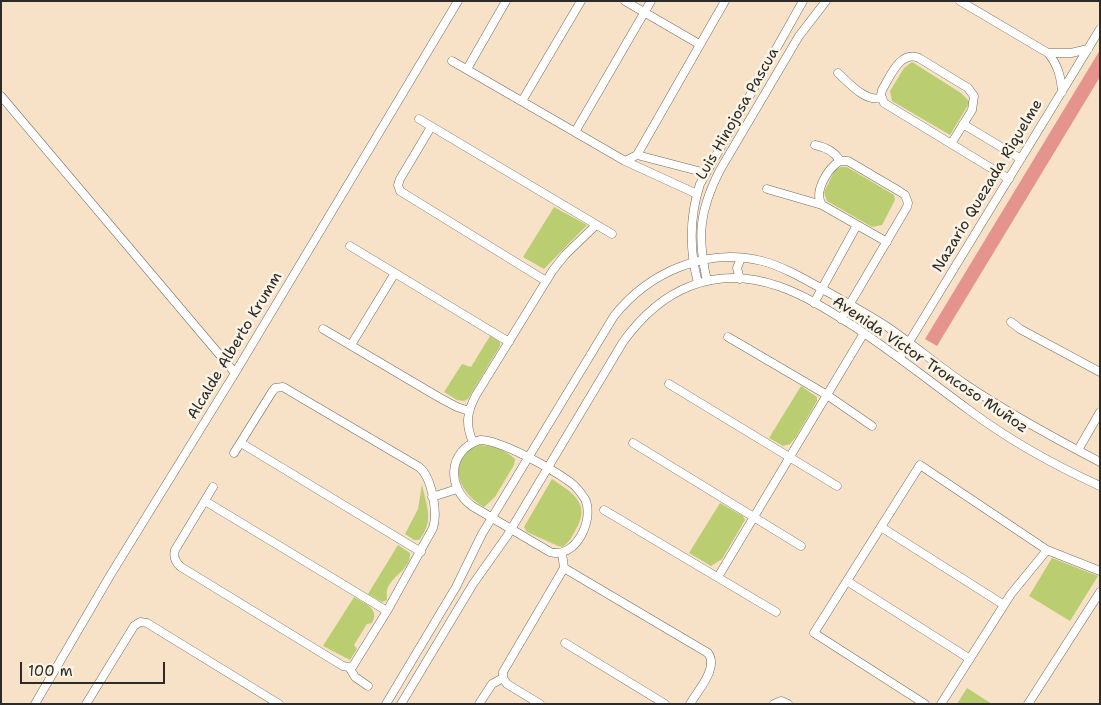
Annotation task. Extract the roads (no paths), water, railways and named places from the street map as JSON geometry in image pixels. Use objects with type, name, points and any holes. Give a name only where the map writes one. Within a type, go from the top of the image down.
[{"type":"street","name":"Alcalde Alberto Krumm","points":[[35,704],[111,574],[235,373],[458,1]]},
{"type":"street","points":[[466,69],[506,1]]},
{"type":"street","points":[[522,101],[581,1]]},
{"type":"street","points":[[625,1],[699,44]]},
{"type":"street","points":[[575,132],[651,1]]},
{"type":"street","points":[[625,161],[637,155],[725,1]]},
{"type":"street","name":"Luis Hinojosa Pascua","points":[[698,283],[692,262],[691,226],[697,194],[706,173],[803,1]]},
{"type":"street","name":"Luis Hinojosa Pascua","points":[[708,281],[703,260],[702,221],[705,204],[714,182],[799,36],[826,1]]},
{"type":"street","points":[[960,1],[1048,53],[1060,74],[1062,92]]},
{"type":"street","name":"Nazario Quezada Riquelme","points":[[900,358],[1100,29]]},
{"type":"street","points":[[1048,53],[1071,53],[1088,48]]},
{"type":"street","points":[[951,144],[973,105],[974,96],[971,91],[915,56],[907,56],[901,61],[882,90],[881,98],[886,105],[1009,179]]},
{"type":"street","points":[[452,61],[625,161],[697,194]]},
{"type":"street","points":[[838,73],[870,98],[881,98]]},
{"type":"street","points":[[1,96],[235,373]]},
{"type":"street","points":[[419,119],[612,234]]},
{"type":"street","points":[[963,124],[1021,159]]},
{"type":"street","points":[[432,127],[400,179],[398,185],[400,191],[546,281]]},
{"type":"street","points":[[815,145],[824,147],[840,161]]},
{"type":"street","points":[[637,155],[706,173]]},
{"type":"street","points":[[822,205],[818,196],[821,187],[833,166],[840,161],[848,161],[899,191],[908,199],[907,207],[841,319]]},
{"type":"street","points":[[767,189],[822,205],[887,242]]},
{"type":"street","points":[[473,442],[468,428],[469,411],[476,394],[546,281],[566,255],[596,225]]},
{"type":"street","points":[[814,303],[857,225]]},
{"type":"street","points":[[350,246],[509,342]]},
{"type":"street","name":"Avenida Víctor Troncoso Muñoz","points":[[386,704],[456,586],[474,548],[607,326],[624,304],[653,280],[664,273],[692,262],[723,257],[741,258],[772,264],[793,273],[886,326],[966,384],[1028,423],[1100,462]]},
{"type":"street","points":[[740,279],[737,268],[741,258]]},
{"type":"street","points":[[351,345],[395,273]]},
{"type":"street","name":"Avenida Víctor Troncoso Muñoz","points":[[401,704],[473,584],[511,529],[623,342],[647,313],[666,298],[678,290],[698,283],[740,279],[758,280],[779,286],[814,303],[864,333],[993,426],[1051,462],[1100,486]]},
{"type":"street","points":[[1011,322],[1100,372]]},
{"type":"street","points":[[323,329],[440,398],[469,411]]},
{"type":"street","points":[[718,577],[864,333]]},
{"type":"street","points":[[728,337],[827,395],[872,426]]},
{"type":"street","points":[[669,384],[837,486]]},
{"type":"street","points":[[234,453],[273,390],[278,387],[286,387],[422,470],[426,476],[432,497],[435,523],[421,552],[356,664],[349,668]]},
{"type":"street","points":[[1078,450],[1100,412]]},
{"type":"street","points":[[480,440],[492,441],[528,457],[571,482],[580,492],[587,506],[585,527],[571,549],[562,554],[550,552],[492,518],[466,501],[457,489],[453,475],[457,459],[473,442],[480,440]]},
{"type":"street","points":[[241,443],[421,552]]},
{"type":"street","points":[[633,443],[801,546]]},
{"type":"street","points":[[925,704],[814,633],[920,465],[1047,550],[1100,571]]},
{"type":"street","points":[[213,487],[175,550],[175,559],[178,565],[342,666],[349,668],[355,677],[368,686]]},
{"type":"street","points":[[432,497],[457,489]]},
{"type":"street","points":[[205,502],[386,611]]},
{"type":"street","points":[[604,510],[776,612]]},
{"type":"street","points":[[881,527],[1004,605]]},
{"type":"street","points":[[941,704],[1004,605],[1047,550]]},
{"type":"street","points":[[540,704],[507,684],[503,678],[503,672],[564,568],[562,554]]},
{"type":"street","points":[[564,568],[708,653],[712,660],[711,670],[690,704]]},
{"type":"street","points":[[847,581],[970,659]]},
{"type":"street","points":[[1028,704],[1100,592]]},
{"type":"street","points":[[86,704],[134,626],[140,622],[147,623],[278,704]]},
{"type":"street","points":[[565,643],[665,704]]},
{"type":"street","points":[[479,704],[492,684],[503,678]]},
{"type":"street","points":[[776,703],[788,704]]}]
